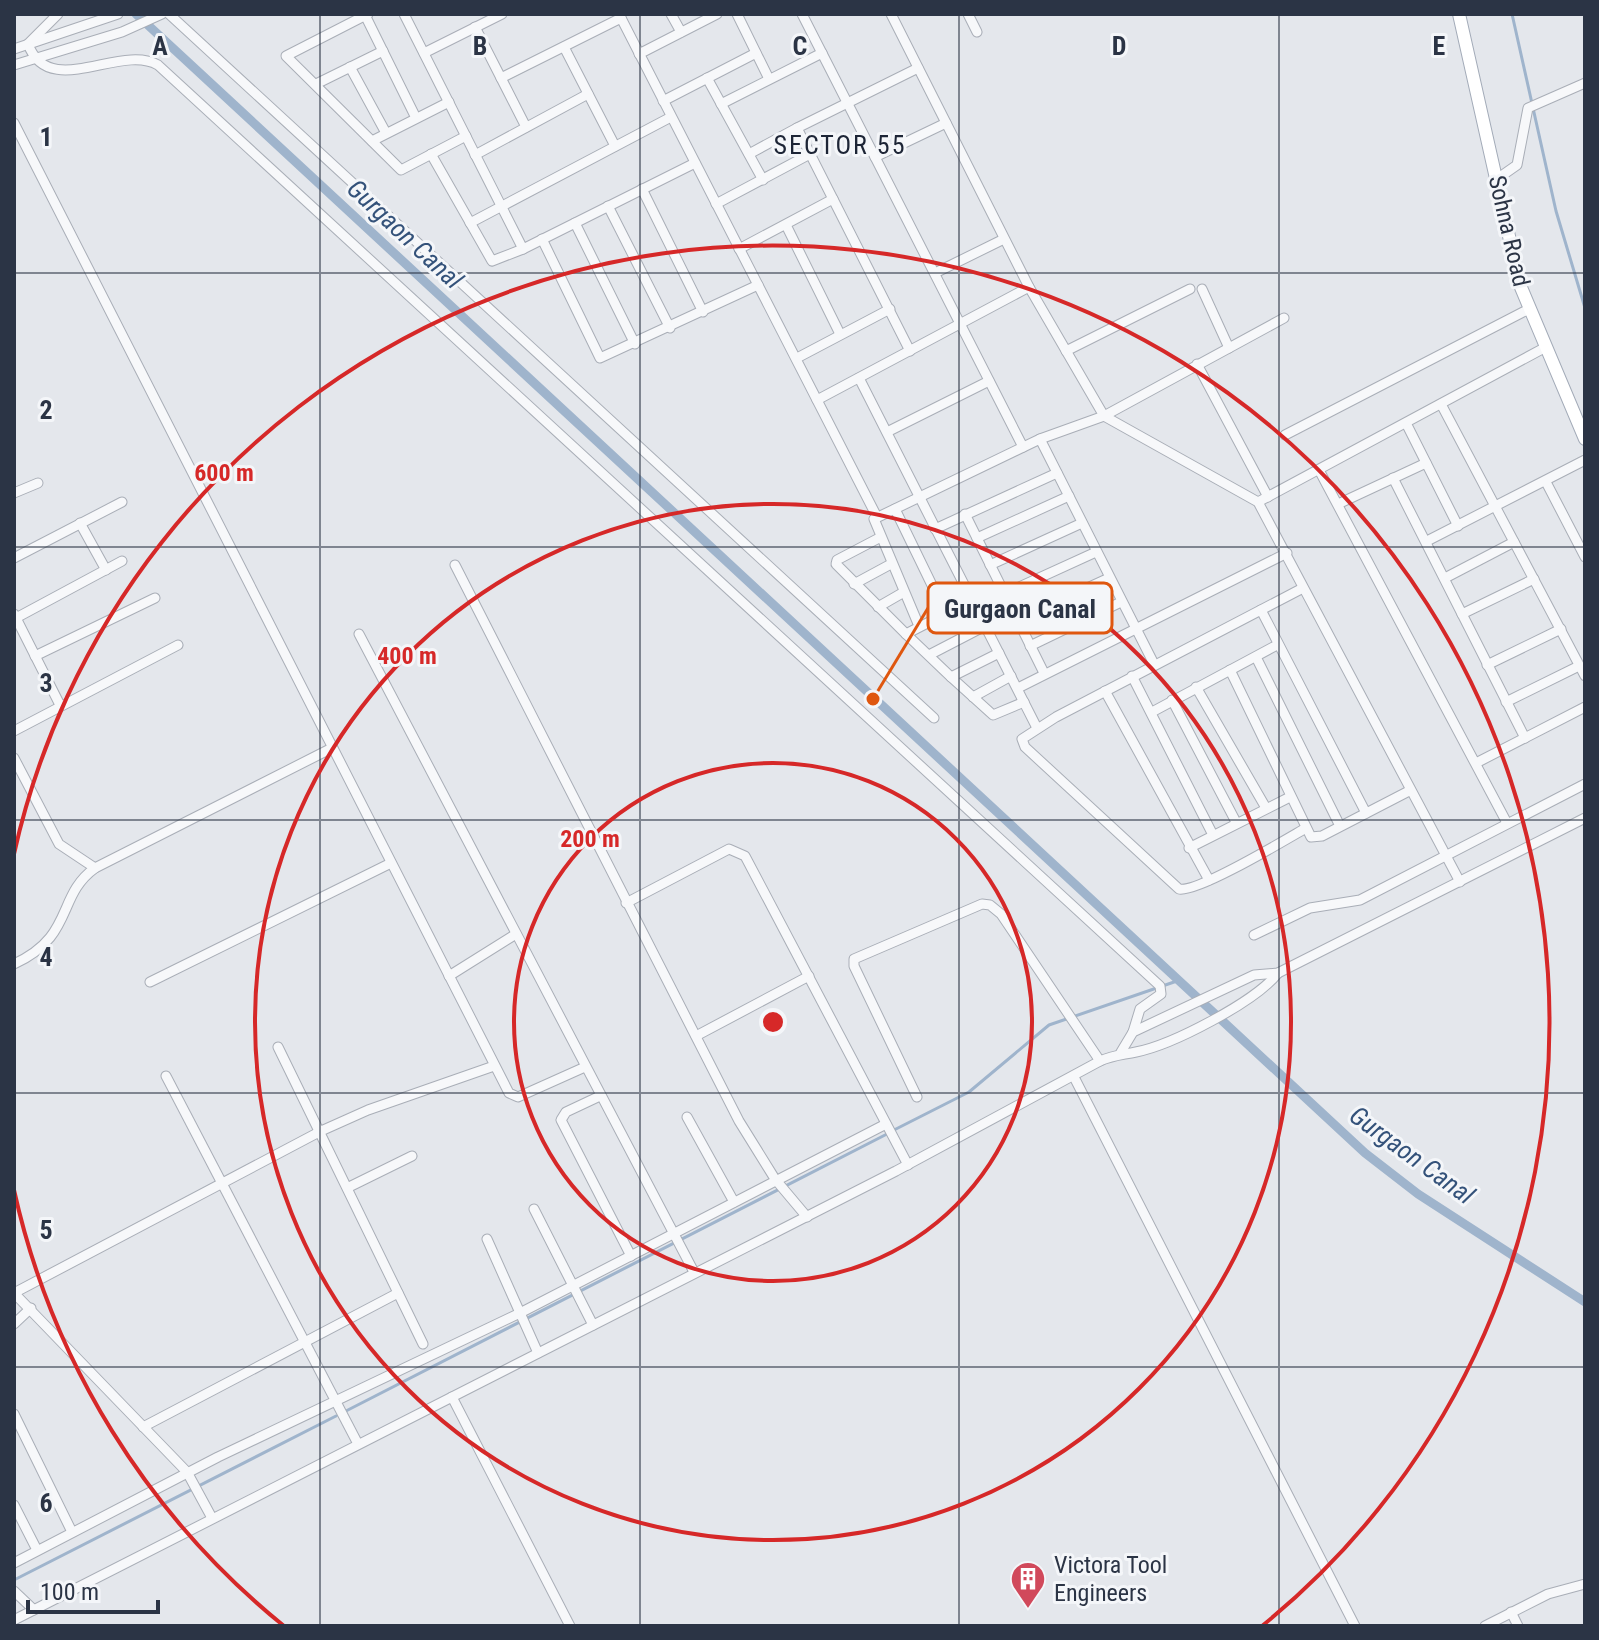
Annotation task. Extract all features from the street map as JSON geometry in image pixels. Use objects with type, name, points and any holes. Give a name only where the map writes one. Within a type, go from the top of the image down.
[{"type":"main road","name":"Sohna Road","points":[[1459,14],[1520,285],[1584,435]]},
{"type":"street","points":[[28,44],[58,14]]},
{"type":"street","points":[[14,49],[118,14]]},
{"type":"street","points":[[169,14],[934,718]]},
{"type":"street","points":[[404,14],[523,249]]},
{"type":"street","points":[[424,53],[502,14]]},
{"type":"street","points":[[671,14],[681,32]]},
{"type":"street","points":[[639,54],[717,14]]},
{"type":"street","points":[[737,14],[769,79]]},
{"type":"street","points":[[802,14],[1023,447]]},
{"type":"street","points":[[891,14],[1029,287],[1104,416],[1263,500]]},
{"type":"street","points":[[968,14],[977,32]]},
{"type":"street","points":[[14,65],[131,28],[159,15]]},
{"type":"street","points":[[416,118],[367,15],[286,56],[401,170],[466,136]]},
{"type":"street","points":[[501,78],[620,16],[877,517]]},
{"type":"street","points":[[475,27],[526,127]]},
{"type":"street","points":[[28,44],[33,59]]},
{"type":"street","points":[[564,47],[615,146]]},
{"type":"street","points":[[316,84],[383,51]]},
{"type":"street","points":[[663,101],[756,53]]},
{"type":"street","points":[[721,104],[822,53]]},
{"type":"street","points":[[33,59],[65,70],[138,59],[158,65],[1161,989],[1140,1009],[1133,1032],[1121,1052]]},
{"type":"street","points":[[350,67],[386,133]]},
{"type":"street","points":[[749,154],[918,68]]},
{"type":"street","points":[[707,78],[763,180]]},
{"type":"street","points":[[1497,179],[1517,165],[1528,108],[1585,83]]},
{"type":"street","points":[[475,155],[588,94]]},
{"type":"street","points":[[372,141],[449,102]]},
{"type":"street","points":[[470,223],[671,117]]},
{"type":"street","points":[[14,123],[494,1066],[514,1097],[585,1067]]},
{"type":"street","points":[[875,157],[946,123]]},
{"type":"street","points":[[797,128],[910,351]]},
{"type":"street","points":[[431,154],[492,261],[523,249],[695,163]]},
{"type":"street","points":[[716,204],[810,154]]},
{"type":"street","points":[[642,189],[703,312]]},
{"type":"street","points":[[739,249],[833,199]]},
{"type":"street","points":[[608,206],[670,328]]},
{"type":"street","points":[[575,223],[635,344]]},
{"type":"street","points":[[786,225],[840,334]]},
{"type":"street","points":[[542,239],[600,358],[758,285]]},
{"type":"street","points":[[935,273],[1004,239]]},
{"type":"street","points":[[817,400],[1029,287]]},
{"type":"street","points":[[1066,351],[1190,289]]},
{"type":"street","points":[[1202,289],[1229,348]]},
{"type":"street","points":[[797,358],[890,309]]},
{"type":"street","points":[[1285,435],[1529,309]]},
{"type":"street","points":[[919,626],[879,538],[873,522],[877,517],[1040,439],[1104,416],[1284,318]]},
{"type":"street","points":[[1263,500],[1546,347]]},
{"type":"street","points":[[1197,364],[1303,588],[1460,882]]},
{"type":"street","points":[[859,378],[1037,728]]},
{"type":"street","points":[[887,432],[989,381]]},
{"type":"street","points":[[1441,404],[1585,676]]},
{"type":"street","points":[[1406,423],[1458,526]]},
{"type":"street","points":[[1040,439],[1154,664]]},
{"type":"street","points":[[1427,541],[1585,460]]},
{"type":"street","points":[[1338,504],[1426,463]]},
{"type":"street","points":[[1319,470],[1507,823]]},
{"type":"street","points":[[935,529],[1057,473]]},
{"type":"street","points":[[1393,478],[1525,738]]},
{"type":"street","points":[[1546,482],[1585,557]]},
{"type":"street","points":[[14,492],[38,483]]},
{"type":"street","points":[[977,538],[1069,496]]},
{"type":"street","points":[[14,558],[122,502]]},
{"type":"street","points":[[895,509],[945,612]]},
{"type":"street","points":[[965,514],[1044,673]]},
{"type":"street","points":[[80,523],[106,570]]},
{"type":"street","points":[[990,565],[1082,523]]},
{"type":"street","points":[[879,538],[837,560],[838,567],[993,715],[1024,702]]},
{"type":"street","points":[[1445,578],[1514,542]]},
{"type":"street","points":[[1004,594],[1096,552]]},
{"type":"street","points":[[1018,688],[1287,553]]},
{"type":"street","points":[[60,705],[15,616],[122,561]]},
{"type":"street","points":[[854,584],[891,564]]},
{"type":"street","points":[[455,565],[739,1121],[780,1185],[807,1217]]},
{"type":"street","points":[[1017,620],[1109,578]]},
{"type":"street","points":[[1462,614],[1534,579]]},
{"type":"street","points":[[1303,588],[1154,664],[1022,737],[1025,747],[1174,887],[1184,891],[1306,828]]},
{"type":"street","points":[[878,607],[904,592]]},
{"type":"street","points":[[35,656],[155,598]]},
{"type":"street","points":[[906,634],[970,601]]},
{"type":"street","points":[[1030,646],[1121,602]]},
{"type":"street","points":[[1261,610],[1366,813]]},
{"type":"street","points":[[929,655],[983,627]]},
{"type":"street","points":[[1487,665],[1561,629]]},
{"type":"street","points":[[359,634],[694,1272]]},
{"type":"street","points":[[14,731],[178,645]]},
{"type":"street","points":[[1152,712],[1277,645]]},
{"type":"street","points":[[951,677],[999,653]]},
{"type":"street","points":[[1256,657],[1340,826]]},
{"type":"street","points":[[1506,702],[1579,666]]},
{"type":"street","points":[[1230,670],[1311,837],[1318,838],[1409,791]]},
{"type":"street","points":[[973,697],[1011,676]]},
{"type":"street","points":[[1132,676],[1213,835]]},
{"type":"street","points":[[1196,687],[1266,808]]},
{"type":"street","points":[[1105,691],[1209,880]]},
{"type":"street","points":[[1172,700],[1236,822]]},
{"type":"street","points":[[1476,763],[1585,707]]},
{"type":"street","points":[[14,964],[46,945],[79,884],[95,868],[332,748]]},
{"type":"street","points":[[14,758],[59,844],[95,868]]},
{"type":"street","points":[[1254,935],[1310,908],[1360,900],[1585,784]]},
{"type":"street","points":[[1189,848],[1290,797]]},
{"type":"street","points":[[1133,1032],[1254,975],[1278,973],[1585,818]]},
{"type":"street","points":[[626,903],[729,849],[740,851],[908,1165]]},
{"type":"street","points":[[150,982],[389,864]]},
{"type":"street","points":[[917,1097],[854,966],[854,959],[973,906],[990,905],[1001,914],[1100,1061]]},
{"type":"street","points":[[449,976],[516,934]]},
{"type":"street","points":[[14,1620],[807,1217],[1100,1061],[1121,1052],[1136,1052],[1198,1026],[1263,990],[1278,973]]},
{"type":"street","points":[[696,1036],[809,976]]},
{"type":"street","points":[[278,1047],[423,1344]]},
{"type":"street","points":[[212,1518],[187,1472],[14,1293],[321,1131],[368,1110],[494,1066]]},
{"type":"street","points":[[166,1076],[358,1444]]},
{"type":"street","points":[[1074,1077],[1355,1626]]},
{"type":"street","points":[[600,1096],[566,1112],[561,1120],[631,1256]]},
{"type":"street","points":[[687,1117],[734,1202]]},
{"type":"street","points":[[14,1563],[187,1472],[336,1400],[522,1318],[631,1256],[676,1239],[734,1202],[780,1185],[890,1131]]},
{"type":"street","points":[[349,1187],[412,1156]]},
{"type":"street","points":[[534,1209],[593,1325]]},
{"type":"street","points":[[487,1239],[538,1353]]},
{"type":"street","points":[[143,1427],[398,1293]]},
{"type":"street","points":[[14,1324],[31,1308]]},
{"type":"street","points":[[452,1397],[570,1626]]},
{"type":"street","points":[[14,1414],[72,1532]]},
{"type":"street","points":[[14,1505],[37,1550]]},
{"type":"street","points":[[1485,1626],[1548,1594],[1585,1584]]},
{"type":"street","points":[[14,1591],[34,1610]]},
{"type":"street","points":[[1511,1612],[1518,1626]]},
{"type":"waterway","name":"Gurgaon Canal","points":[[136,14],[1365,1153],[1418,1194],[1585,1302]]},
{"type":"waterway","points":[[1512,14],[1556,211],[1585,308]]},
{"type":"waterway","points":[[894,1130],[969,1092],[1049,1025],[1177,981]]},
{"type":"waterway","points":[[344,1412],[887,1134]]},
{"type":"waterway","points":[[14,1580],[336,1416]]},
{"type":"place","name":"Gurgaon Canal","points":[[873,699]]},
{"type":"place","name":"Victora Tool Engineers","points":[[1028,1610]]},
{"type":"district","name":"SECTOR 55","points":[[840,145]]}]
